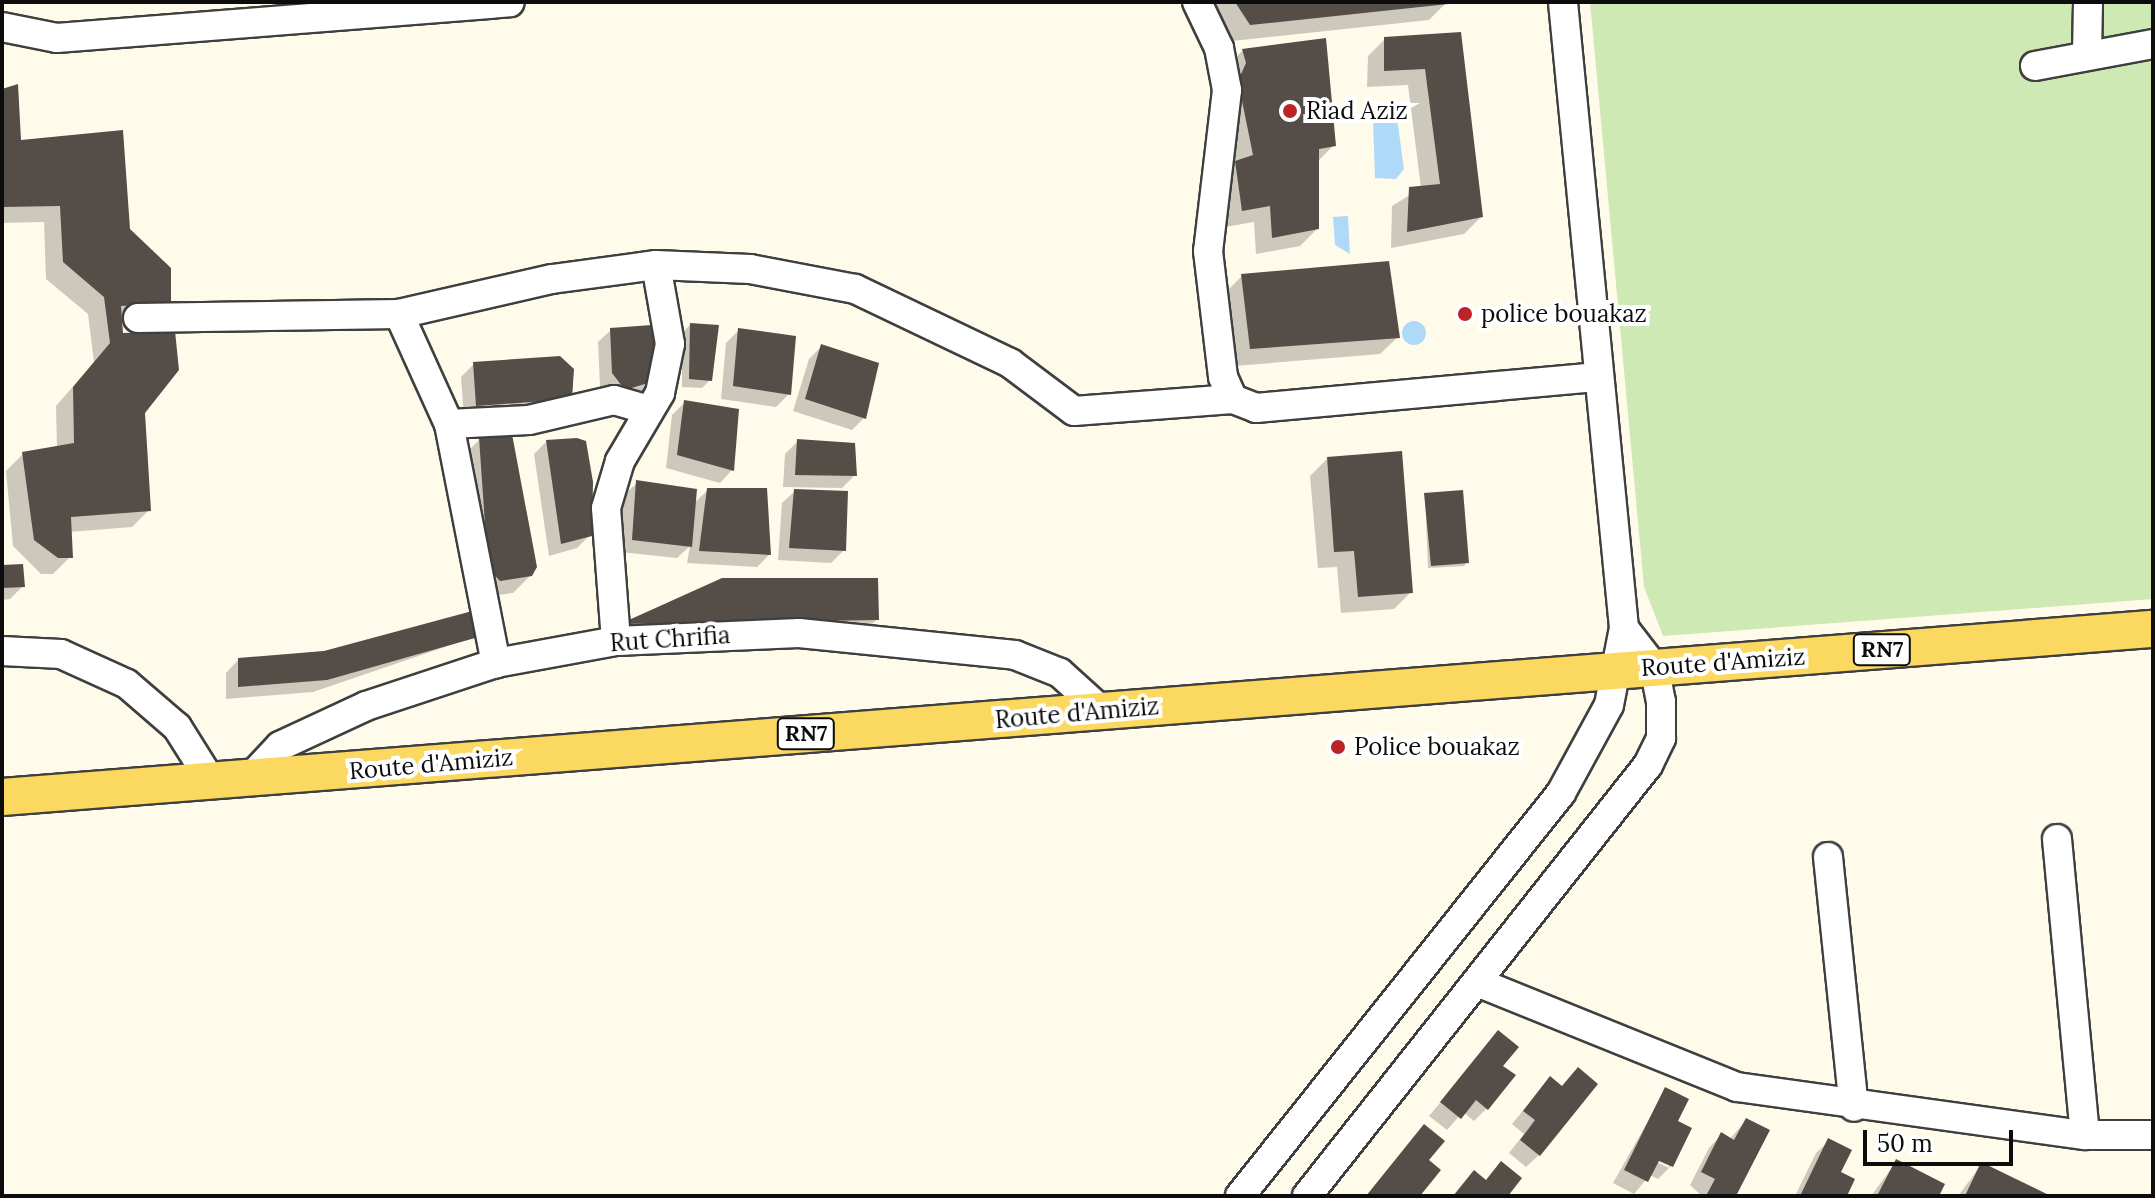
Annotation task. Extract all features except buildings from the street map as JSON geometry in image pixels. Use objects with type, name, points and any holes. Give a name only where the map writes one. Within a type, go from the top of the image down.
[{"type":"main road","name":"Route d'Amiziz","points":[[2,797],[2153,629]]},
{"type":"street","points":[[2,27],[57,38],[362,8],[510,2]]},
{"type":"street","points":[[1197,2],[1219,48],[1227,90],[1208,251],[1223,377],[1233,399]]},
{"type":"street","points":[[1240,1196],[1561,793],[1598,736],[1611,671],[1624,628],[1563,2]]},
{"type":"street","points":[[2087,55],[2088,2]]},
{"type":"street","points":[[2035,66],[2153,44]]},
{"type":"street","points":[[616,641],[606,508],[620,461],[660,393],[670,344],[656,265]]},
{"type":"street","points":[[138,318],[399,314],[552,279],[656,265],[750,269],[855,289],[1010,363],[1074,411],[1233,399],[1256,408],[1599,377]]},
{"type":"street","points":[[399,314],[449,424],[496,663]]},
{"type":"street","points":[[449,424],[529,420],[614,400],[649,410]]},
{"type":"street","points":[[1307,1196],[1648,765],[1661,738],[1654,667],[1624,628]]},
{"type":"street","name":"Rut Chrifia","points":[[250,778],[280,746],[366,706],[496,663],[616,641],[799,633],[984,650],[1060,673],[1102,711]]},
{"type":"street","points":[[2,651],[61,654],[127,684],[177,727],[211,781]]},
{"type":"street","points":[[2057,839],[2085,1135]]},
{"type":"street","points":[[1828,857],[1854,1107]]},
{"type":"street","points":[[1477,982],[1737,1087],[1854,1107],[2085,1135],[2153,1135]]},
{"type":"green space","points":[[1590,2],[2153,2],[2153,599],[1663,636],[1644,587]]},
{"type":"water","points":[[1397,118],[1404,169],[1396,179],[1375,178],[1373,120]]},
{"type":"water","points":[[1348,216],[1350,254],[1335,245],[1333,217]]},
{"type":"water","points":[[1414,321],[1423,324],[1426,333],[1423,342],[1414,345],[1405,342],[1402,333],[1405,324]]},
{"type":"place","name":"Riad Aziz","points":[[1290,111]]},
{"type":"place","name":"police bouakaz","points":[[1465,314]]},
{"type":"place","name":"Police bouakaz","points":[[1338,747]]}]
